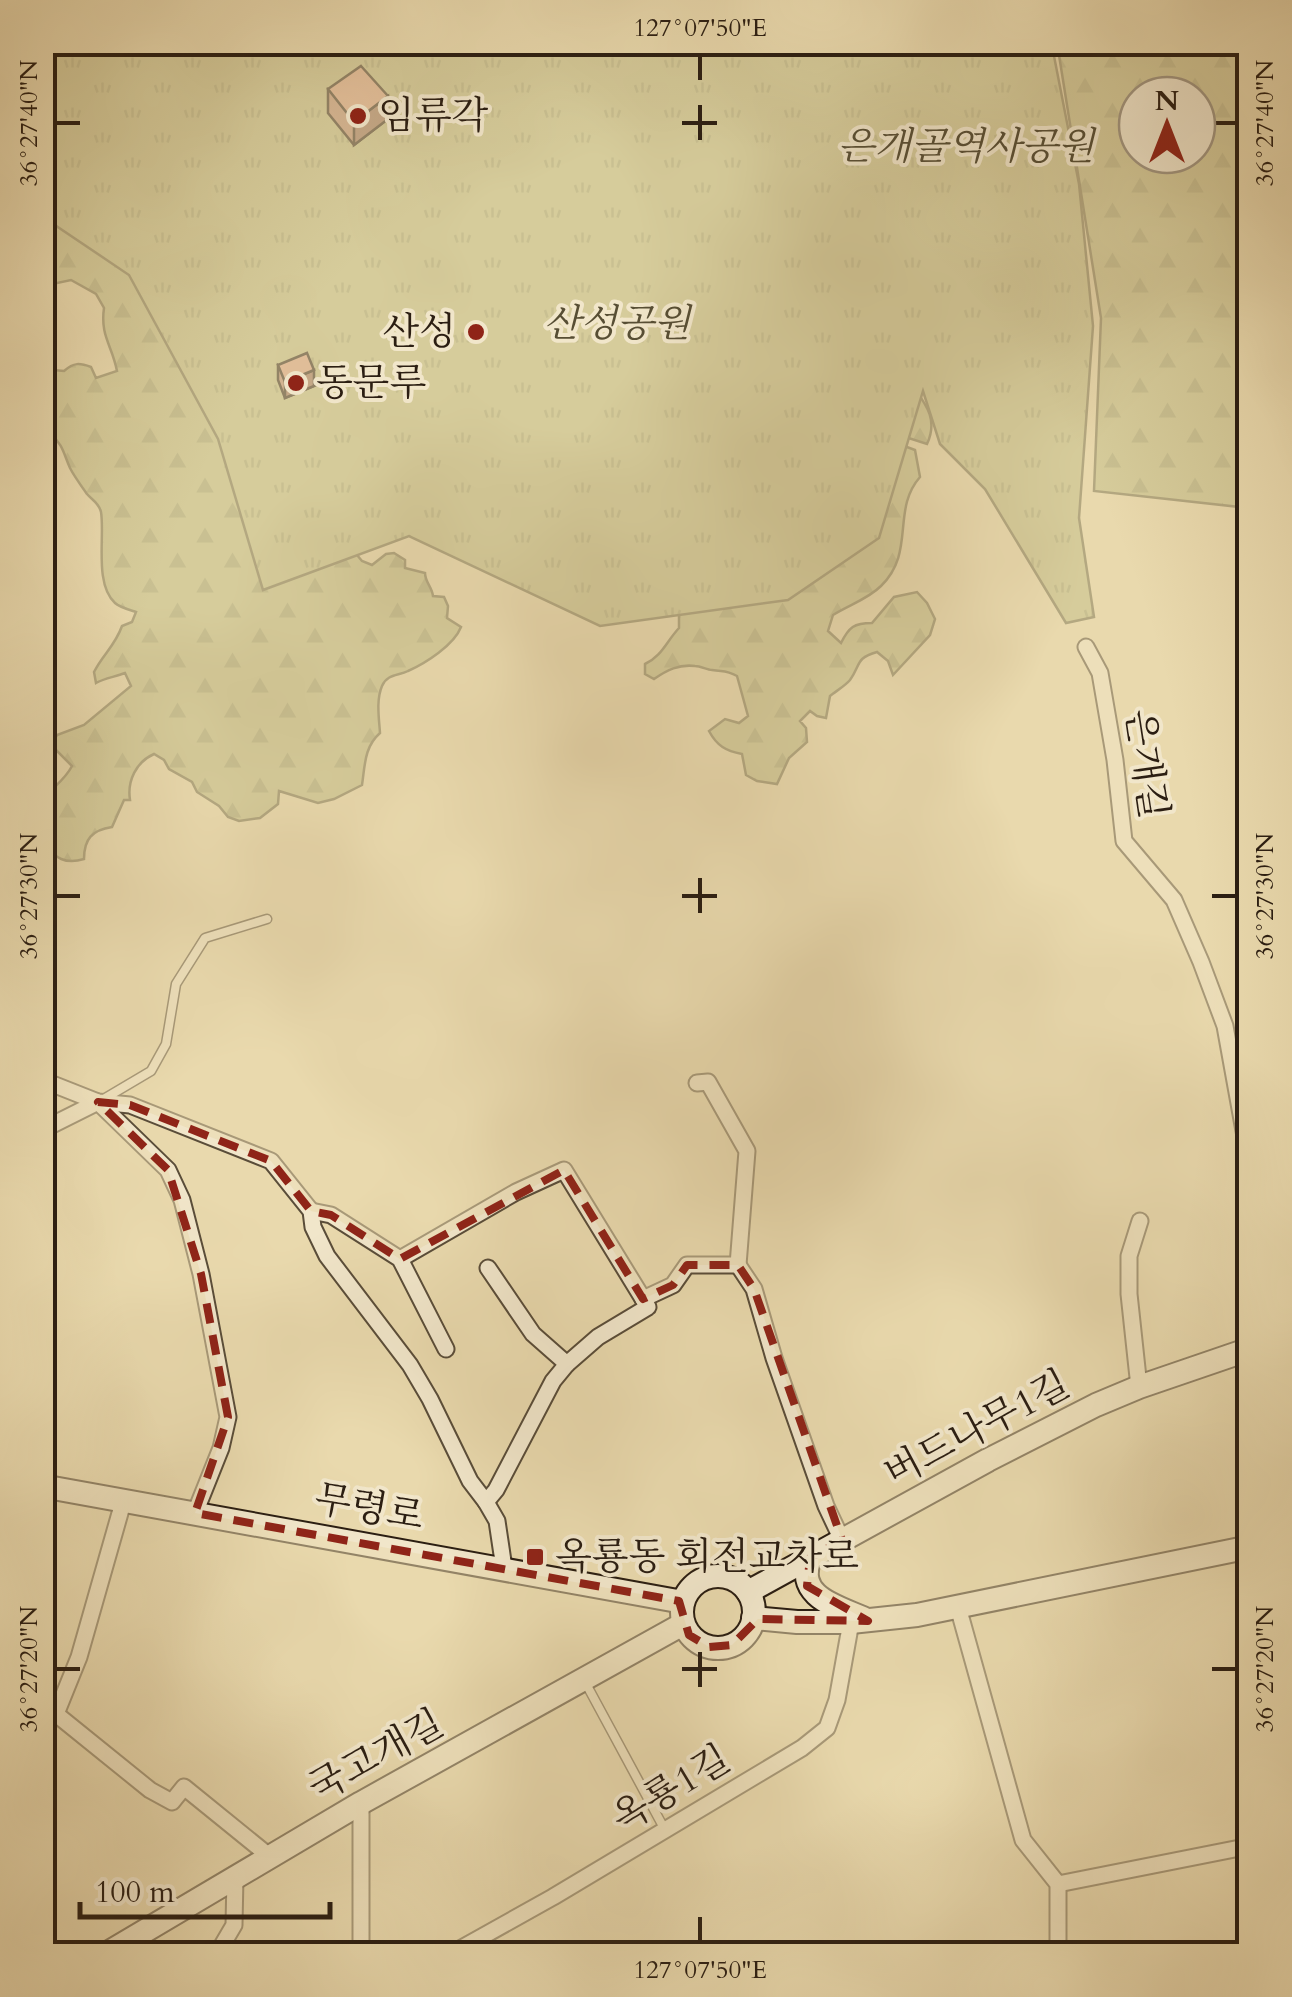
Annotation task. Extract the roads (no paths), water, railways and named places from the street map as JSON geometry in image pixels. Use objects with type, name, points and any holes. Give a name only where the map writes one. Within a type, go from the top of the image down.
[{"type":"main road","name":"버드나무1길","points":[[748,1592],[1096,1405],[1250,1349]]},
{"type":"main road","name":"무령로","points":[[42,1486],[504,1568],[683,1613]]},
{"type":"main road","points":[[753,1618],[859,1622],[958,1607],[1250,1547]]},
{"type":"main road","points":[[810,1558],[805,1571],[807,1586],[859,1622]]},
{"type":"main road","points":[[718,1576],[740,1584],[748,1592],[753,1618],[742,1639],[721,1648],[709,1647],[689,1635],[683,1613],[688,1592],[696,1584],[718,1576]]},
{"type":"main road","name":"국고개길","points":[[106,1954],[270,1856],[583,1680],[683,1613]]},
{"type":"street","name":"은개길","points":[[1086,647],[1100,672],[1124,841],[1174,900],[1201,962],[1225,1026],[1250,1164]]},
{"type":"street","points":[[697,1083],[708,1082],[747,1152],[738,1265],[754,1289],[774,1358],[826,1506],[842,1540]]},
{"type":"street","points":[[42,1084],[55,1085],[98,1102],[130,1106],[271,1161],[311,1211],[313,1227],[326,1256],[410,1365],[430,1398],[470,1481],[497,1522],[504,1568]]},
{"type":"street","points":[[42,1130],[98,1102]]},
{"type":"street","points":[[98,1102],[168,1170],[182,1200],[201,1274],[228,1417],[221,1448],[195,1513]]},
{"type":"street","points":[[400,1260],[516,1192],[564,1170],[648,1307],[598,1337],[567,1364],[554,1380],[486,1502]]},
{"type":"street","points":[[311,1211],[331,1215],[400,1260],[446,1349]]},
{"type":"street","points":[[1139,1387],[1129,1256],[1140,1221]]},
{"type":"street","points":[[643,1299],[673,1285],[688,1265],[738,1265]]},
{"type":"street","points":[[488,1268],[533,1334],[567,1364]]},
{"type":"street","points":[[124,1500],[79,1657],[50,1718],[172,1802],[184,1787],[270,1856]]},
{"type":"street","points":[[958,1607],[1023,1840],[1058,1884],[1058,1954]]},
{"type":"street","name":"옥룡1길","points":[[451,1954],[802,1748],[827,1728],[859,1622]]},
{"type":"street","points":[[361,1804],[361,1954]]},
{"type":"street","points":[[1058,1884],[1250,1846]]},
{"type":"street","points":[[218,1954],[234,1925],[235,1877]]},
{"type":"lane","points":[[98,1102],[151,1071],[166,1044],[176,984],[205,938],[267,919]]},
{"type":"lane","points":[[583,1680],[665,1830]]},
{"type":"place","name":"임류각","points":[[358,116]]},
{"type":"place","name":"산성","points":[[476,332]]},
{"type":"place","name":"동문루","points":[[296,383]]},
{"type":"place","name":"옥룡동 회전교차로","points":[[535,1557]]},
{"type":"park label","name":"은개골역사공원","points":[[966,147]]},
{"type":"park label","name":"산성공원","points":[[617,324]]}]
